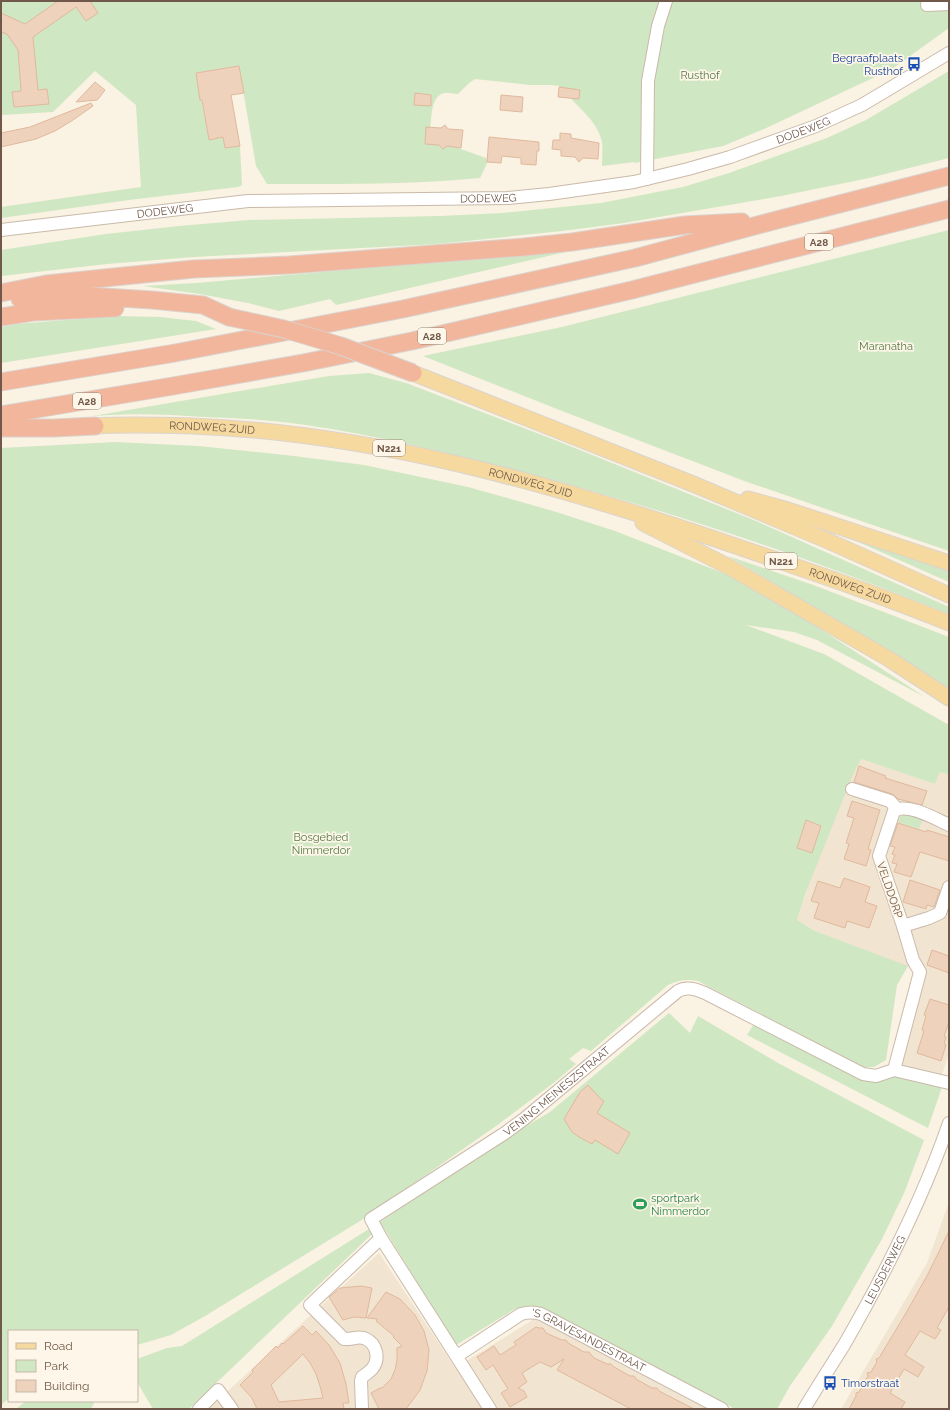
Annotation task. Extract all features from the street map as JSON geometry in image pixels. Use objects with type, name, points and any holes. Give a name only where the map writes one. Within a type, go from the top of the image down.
[{"type":"highway","points":[[1,382],[175,353],[410,308],[635,258],[949,176]]},
{"type":"highway","name":"A28","points":[[1,415],[181,385],[303,363],[412,341],[632,290],[949,209]]},
{"type":"highway","points":[[1,293],[46,284],[194,269],[289,265],[524,247],[572,242],[685,225],[773,221]]},
{"type":"highway","points":[[1,300],[46,296],[81,296],[152,300],[203,306],[229,317]]},
{"type":"highway","points":[[1,317],[33,312],[77,309],[160,308],[202,312],[284,329],[341,346],[413,373]]},
{"type":"highway","points":[[1,428],[95,426]]},
{"type":"main road","points":[[413,373],[693,484],[826,540],[949,595]]},
{"type":"main road","name":"RONDWEG ZUID","points":[[95,426],[162,425],[234,428],[313,436],[357,442],[398,450],[487,471],[676,526],[781,561],[949,624]]},
{"type":"main road","points":[[693,484],[788,510],[949,563]]},
{"type":"main road","name":"N221","points":[[610,506],[731,568],[889,659],[949,698]]},
{"type":"street","points":[[647,179],[648,81],[658,26],[666,1]]},
{"type":"street","points":[[928,5],[949,4]]},
{"type":"street","name":"DODEWEG","points":[[1,230],[248,200],[508,198],[634,182],[730,157],[816,126],[862,105],[949,53]]},
{"type":"street","points":[[852,789],[890,801],[897,809],[901,808],[912,810],[949,825]]},
{"type":"street","name":"VELDDORP","points":[[894,1070],[920,972],[913,960],[879,856],[894,811],[897,809]]},
{"type":"street","name":"VELDDORP","points":[[903,926],[940,913],[949,888]]},
{"type":"street","name":"VENING MEINESZSTRAAT","points":[[490,1409],[380,1238],[371,1219],[478,1151],[524,1119],[683,988],[695,989],[705,993],[863,1074],[876,1076],[894,1070]]},
{"type":"street","points":[[894,1070],[948,1083]]},
{"type":"street","name":"LEUSDERWEG","points":[[804,1409],[844,1346],[889,1264],[925,1187],[949,1123]]},
{"type":"street","points":[[362,1409],[360,1381],[362,1377],[372,1369],[376,1361],[377,1352],[373,1344],[366,1339],[357,1337],[348,1340],[344,1339],[310,1305],[380,1238]]},
{"type":"street","name":"'S GRAVESANDESTRAAT","points":[[456,1356],[521,1314],[535,1312],[722,1409]]},
{"type":"street","points":[[199,1409],[218,1390],[232,1409]]},
{"type":"shaded area","points":[[861,759],[935,784],[940,772],[949,775],[949,1053],[942,1075],[893,1064],[914,969],[817,932],[797,920],[838,803]]},
{"type":"shaded area","points":[[949,1202],[949,1409],[841,1409],[927,1263]]},
{"type":"shaded area","points":[[379,1253],[455,1368],[536,1318],[714,1409],[208,1409]]},
{"type":"green space","name":"Rusthof","points":[[1,1],[949,1],[949,28],[892,69],[764,129],[723,146],[635,163],[602,166],[602,142],[596,127],[586,114],[559,86],[530,85],[475,79],[458,94],[445,93],[437,98],[434,103],[430,129],[458,148],[486,158],[488,161],[480,178],[427,182],[374,184],[267,184],[256,166],[239,66],[196,73],[209,139],[223,137],[225,148],[240,146],[242,185],[238,187],[129,200],[1,218],[1,207],[141,187],[136,105],[95,71],[53,112],[1,115]]},
{"type":"green space","points":[[949,71],[949,158],[869,178],[781,196],[624,223],[562,231],[437,244],[194,257],[107,264],[1,276],[1,250],[106,234],[249,220],[440,216],[503,213],[601,203],[683,187],[729,173],[827,138],[866,120]]},
{"type":"green space","name":"Maranatha","points":[[949,230],[949,551],[747,482],[423,356],[562,327]]},
{"type":"green space","points":[[600,244],[336,305],[330,299],[279,311],[248,303],[200,294],[143,286],[197,283],[447,261]]},
{"type":"green space","points":[[117,316],[160,317],[196,321],[216,329],[1,363],[1,327],[16,324]]},
{"type":"green space","points":[[369,373],[406,383],[555,440],[756,521],[949,607],[949,614],[786,552],[674,516],[562,483],[432,450],[357,434],[280,422],[162,415],[121,414],[93,416],[329,376]]},
{"type":"green space","name":"Bosgebied Nimmerdor","points":[[115,442],[198,446],[364,465],[468,487],[553,511],[615,531],[728,575],[802,617],[925,697],[817,640],[794,632],[746,625],[824,654],[949,725],[949,775],[940,772],[935,784],[861,759],[852,777],[806,892],[797,920],[815,931],[908,966],[897,985],[886,1060],[874,1067],[863,1067],[698,981],[683,980],[672,983],[591,1051],[583,1048],[569,1059],[576,1064],[496,1126],[360,1221],[205,1316],[171,1335],[138,1345],[138,1330],[8,1330],[8,1399],[1,1405],[1,448]]},
{"type":"green space","points":[[828,530],[949,568],[949,582],[863,544]]},
{"type":"green space","points":[[728,556],[816,586],[949,637],[949,692],[777,585]]},
{"type":"green space","points":[[902,811],[923,818],[919,829],[898,822]]},
{"type":"green space","name":"sportpark Nimmerdor","points":[[669,1013],[690,1033],[698,1016],[778,1063],[924,1140],[905,1191],[882,1239],[832,1326],[790,1386],[777,1409],[735,1409],[550,1313],[537,1309],[515,1309],[456,1345],[380,1222],[506,1138],[550,1112]]},
{"type":"green space","points":[[754,1024],[859,1078],[897,1074],[942,1087],[928,1128],[747,1035]]},
{"type":"green space","points":[[369,1229],[372,1234],[189,1409],[153,1409],[138,1384],[138,1359],[167,1348],[182,1346]]},
{"type":"green space","points":[[25,1402],[94,1402],[91,1409],[16,1409]]},
{"type":"building","points":[[58,1],[90,1],[98,13],[86,21],[76,7],[33,37],[38,90],[47,89],[49,104],[14,107],[12,92],[21,91],[18,50],[7,34],[1,32],[1,13],[25,24]]},
{"type":"building","points":[[239,66],[244,93],[231,95],[240,146],[225,148],[223,137],[209,140],[202,100],[200,100],[196,73]]},
{"type":"building","points":[[95,82],[105,90],[99,98],[97,100],[76,102]]},
{"type":"building","points":[[559,87],[580,90],[579,99],[558,97]]},
{"type":"building","points":[[415,93],[431,95],[431,106],[414,105]]},
{"type":"building","points":[[501,95],[523,97],[522,112],[500,110]]},
{"type":"building","points":[[91,103],[93,106],[55,131],[36,139],[1,147],[1,133],[30,127]]},
{"type":"building","points":[[445,125],[448,129],[463,130],[461,148],[447,146],[443,149],[439,145],[425,144],[426,127],[441,128]]},
{"type":"building","points":[[560,133],[571,134],[571,138],[599,143],[598,159],[583,158],[579,162],[575,157],[561,156],[561,150],[552,149],[553,140],[560,140]]},
{"type":"building","points":[[489,137],[539,142],[536,165],[521,164],[521,158],[502,156],[501,163],[487,162]]},
{"type":"building","points":[[859,766],[886,776],[885,778],[927,791],[922,805],[898,799],[892,794],[854,782]]},
{"type":"building","points":[[852,801],[880,810],[868,849],[871,850],[866,866],[844,859],[849,844],[846,843],[854,818],[847,816]]},
{"type":"building","points":[[806,820],[821,826],[812,853],[797,848]]},
{"type":"building","points":[[898,823],[926,832],[927,830],[949,837],[949,861],[920,852],[911,877],[894,872],[897,864],[892,863],[895,855],[892,854],[895,847],[890,846]]},
{"type":"building","points":[[844,878],[870,887],[865,902],[877,906],[869,928],[847,921],[845,928],[814,918],[819,903],[811,901],[818,881],[840,888]]},
{"type":"building","points":[[910,880],[940,890],[934,907],[927,905],[926,909],[903,902]]},
{"type":"building","points":[[932,950],[949,956],[949,973],[927,965]]},
{"type":"building","points":[[930,999],[949,1005],[949,1022],[944,1036],[946,1037],[944,1044],[946,1045],[941,1061],[917,1053],[924,1031],[922,1030],[926,1016],[924,1015]]},
{"type":"building","points":[[588,1085],[604,1101],[597,1113],[630,1133],[618,1154],[595,1140],[592,1144],[579,1137],[572,1132],[564,1119],[580,1092]]},
{"type":"building","points":[[949,1231],[949,1307],[937,1328],[941,1330],[935,1339],[920,1331],[905,1355],[924,1367],[918,1377],[904,1369],[890,1393],[905,1402],[901,1409],[849,1409],[856,1396],[856,1393],[859,1392],[868,1376],[867,1373],[871,1372],[877,1362],[876,1359],[879,1358],[928,1274]]},
{"type":"building","points":[[361,1286],[372,1288],[366,1318],[354,1317],[343,1320],[329,1297],[340,1288]]},
{"type":"building","points":[[386,1292],[400,1299],[415,1315],[424,1331],[429,1350],[427,1371],[420,1390],[406,1409],[379,1409],[371,1393],[382,1388],[391,1379],[397,1360],[397,1348],[402,1346],[393,1337],[394,1336],[376,1321],[377,1319],[367,1318]]},
{"type":"building","points":[[303,1326],[312,1335],[316,1331],[329,1345],[340,1363],[346,1384],[349,1403],[343,1403],[344,1409],[257,1409],[252,1398],[240,1385],[253,1372],[252,1370],[276,1346],[278,1348],[282,1343],[283,1344]],"holes":[[[303,1354],[316,1374],[323,1398],[279,1402],[271,1385]]]},
{"type":"building","points":[[536,1327],[543,1328],[546,1333],[562,1340],[566,1340],[568,1343],[584,1352],[589,1352],[594,1358],[607,1364],[611,1364],[630,1376],[634,1376],[636,1379],[652,1388],[657,1388],[659,1391],[694,1409],[631,1409],[557,1370],[564,1359],[551,1367],[540,1362],[522,1373],[527,1382],[518,1388],[524,1391],[527,1397],[510,1407],[501,1393],[508,1389],[493,1365],[486,1370],[477,1357],[494,1346],[500,1355],[516,1345],[514,1342]]},
{"type":"place","name":"Begraafplaats Rusthof","points":[[914,64]]},
{"type":"place","name":"sportpark Nimmerdor","points":[[640,1204]]},
{"type":"place","name":"Timorstraat","points":[[830,1383]]}]
